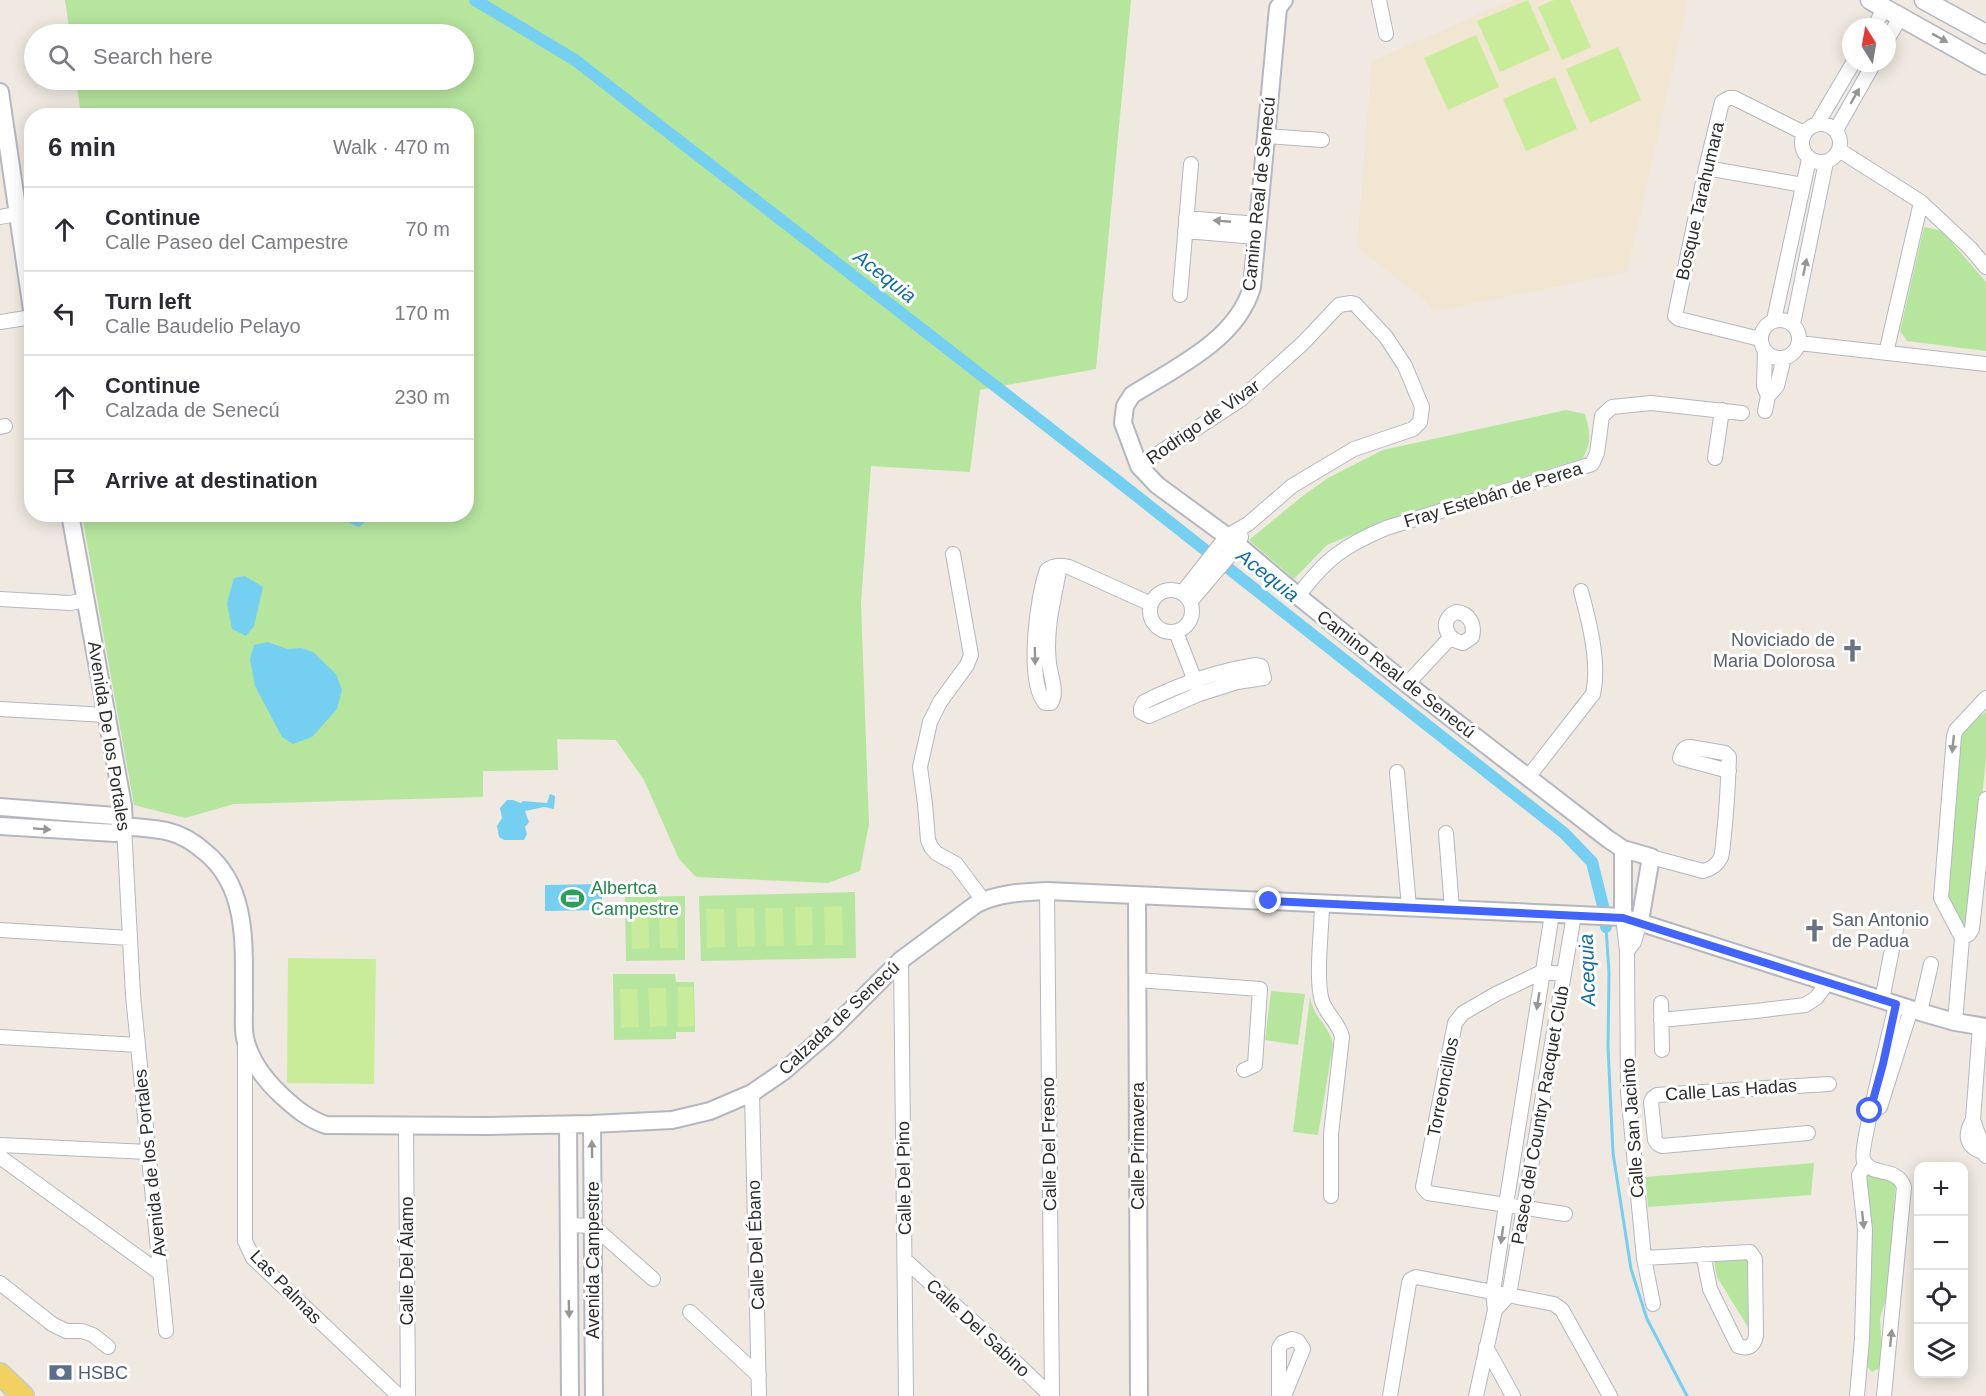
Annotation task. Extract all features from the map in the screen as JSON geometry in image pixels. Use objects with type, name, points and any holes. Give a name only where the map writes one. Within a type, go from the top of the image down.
[{"type":"main road","points":[[1924,0],[1986,34]]},
{"type":"main road","points":[[1885,8],[1986,65]]},
{"type":"main road","points":[[0,1374],[23,1396]]},
{"type":"street","name":"Camino Real de Senecú","points":[[1284,0],[1278,8],[1264,136],[1252,287],[1247,303],[1239,316],[1207,347],[1132,396],[1125,406],[1123,423],[1139,466],[1157,485],[1228,545],[1298,596],[1407,684],[1623,849]]},
{"type":"street","points":[[1379,0],[1386,34]]},
{"type":"street","points":[[1817,124],[1830,126],[1839,136],[1839,150],[1836,156],[1819,163],[1804,154],[1801,145],[1804,133],[1817,124],[1848,72]]},
{"type":"street","points":[[1836,130],[1869,72]]},
{"type":"street","name":"Bosque Tarahumara","points":[[1763,345],[1679,319],[1675,313],[1722,102],[1734,98],[1804,133]]},
{"type":"street","points":[[1,101],[8,216],[24,279]]},
{"type":"street","points":[[1264,136],[1323,140]]},
{"type":"street","points":[[1839,150],[1921,202],[1970,248],[1986,267]]},
{"type":"street","points":[[1774,320],[1809,159]]},
{"type":"street","points":[[1793,324],[1826,162]]},
{"type":"street","points":[[1180,295],[1191,164]]},
{"type":"street","points":[[1706,168],[1803,185]]},
{"type":"street","points":[[1886,353],[1921,202]]},
{"type":"street","points":[[1186,224],[1256,230]]},
{"type":"street","name":"Rodrigo de Vivar","points":[[1139,466],[1240,400],[1303,343],[1334,310],[1344,303],[1355,304],[1386,337],[1405,366],[1422,407],[1420,422],[1413,429],[1354,449],[1323,466],[1292,486],[1248,524],[1228,545]]},
{"type":"street","points":[[0,322],[24,318]]},
{"type":"street","points":[[1763,345],[1770,356],[1784,358],[1795,351],[1799,343],[1797,329],[1793,324],[1781,319],[1774,320],[1764,328],[1763,345],[1764,386],[1768,396]]},
{"type":"street","points":[[1799,343],[1986,364]]},
{"type":"street","points":[[1765,411],[1768,396],[1777,386],[1784,358]]},
{"type":"street","name":"Fray Estebán de Perea","points":[[1298,596],[1326,561],[1362,537],[1592,464],[1598,453],[1602,416],[1612,407],[1651,403],[1742,413]]},
{"type":"street","points":[[1715,458],[1722,410]]},
{"type":"street","name":"Avenida De los Portales","points":[[71,522],[123,806],[133,995]]},
{"type":"street","points":[[1186,597],[1228,545]]},
{"type":"street","points":[[953,554],[971,655],[968,665],[940,702],[930,722],[920,767],[921,783],[926,804],[928,840],[931,847],[936,853],[956,864],[983,900]]},
{"type":"street","points":[[1041,632],[1060,566],[1069,567],[1151,604]]},
{"type":"street","points":[[1164,591],[1176,591],[1186,597],[1192,608],[1190,619],[1183,628],[1176,632],[1166,632],[1155,626],[1150,615],[1151,604],[1158,594],[1164,591]]},
{"type":"street","points":[[1529,776],[1593,694],[1595,678],[1590,622],[1581,591]]},
{"type":"street","points":[[0,599],[70,603],[86,600]]},
{"type":"street","points":[[1176,632],[1199,694]]},
{"type":"street","points":[[1407,684],[1450,638]]},
{"type":"street","points":[[1259,665],[1263,669],[1264,678],[1238,682],[1199,694],[1149,716],[1141,712],[1144,702],[1195,679],[1233,668],[1259,665]]},
{"type":"street","points":[[1955,1022],[1962,938],[1941,898],[1954,736],[1956,730],[1986,698]]},
{"type":"street","points":[[0,709],[106,716]]},
{"type":"street","points":[[1623,918],[1623,849],[1702,871],[1709,870],[1717,864],[1721,856],[1729,771]]},
{"type":"street","points":[[1397,772],[1409,907]]},
{"type":"street","points":[[1962,938],[1972,929],[1986,799]]},
{"type":"street","points":[[0,807],[116,816],[124,826],[115,833],[0,826]]},
{"type":"street","name":"Calzada de Senecú","points":[[124,826],[172,832],[196,844],[216,861],[232,886],[239,904],[245,1037],[256,1065],[268,1084],[291,1104],[313,1121],[326,1125],[568,1125],[672,1120],[710,1111],[752,1093],[784,1071],[829,1032],[901,960],[983,900],[1008,894],[1047,891],[1623,918],[1640,921],[1823,985],[1955,1022],[1983,1026]]},
{"type":"street","points":[[1446,833],[1452,909]]},
{"type":"street","points":[[1640,921],[1651,857]]},
{"type":"street","name":"Calle Del Fresno","points":[[1047,891],[1051,1396]]},
{"type":"street","name":"Calle Primavera","points":[[1137,896],[1139,1396]]},
{"type":"street","points":[[1322,903],[1319,987],[1323,1004],[1337,1023],[1342,1037],[1331,1134],[1331,1196]]},
{"type":"street","name":"Paseo del Country Racquet Club","points":[[1496,1310],[1493,1292],[1552,914]]},
{"type":"street","name":"Paseo del Country Racquet Club","points":[[1476,1396],[1496,1310],[1509,1294],[1574,915]]},
{"type":"street","name":"Calle San Jacinto","points":[[1623,918],[1627,951],[1626,1011],[1630,1118],[1644,1258],[1653,1304]]},
{"type":"street","name":"Calle San Jacinto","points":[[1627,951],[1634,942],[1640,921]]},
{"type":"street","points":[[1865,1164],[1898,1176],[1904,1187],[1884,1396],[1858,1394],[1862,1339],[1864,1230],[1859,1175],[1865,1164],[1862,1150],[1870,1124],[1877,1115],[1879,1096],[1903,1006],[1897,924]]},
{"type":"street","points":[[0,930],[130,938]]},
{"type":"street","name":"Calle Del Pino","points":[[901,960],[906,1396]]},
{"type":"street","points":[[1903,1006],[1931,964]]},
{"type":"street","points":[[1542,972],[1564,974]]},
{"type":"street","name":"Torreoncillos","points":[[1506,1204],[1428,1193],[1423,1187],[1455,1023],[1463,1013],[1487,998],[1542,972]]},
{"type":"street","points":[[1137,980],[1260,988],[1255,1065],[1244,1070]]},
{"type":"street","points":[[1661,1020],[1805,1005],[1816,998],[1823,985]]},
{"type":"street","name":"Avenida de los Portales","points":[[133,995],[166,1331]]},
{"type":"street","points":[[1660,1003],[1662,1050]]},
{"type":"street","points":[[1983,1026],[1973,1120],[1985,1154]]},
{"type":"street","points":[[0,1037],[138,1045]]},
{"type":"street","name":"Las Palmas","points":[[245,1037],[245,1241],[248,1248],[253,1258],[399,1396]]},
{"type":"street","name":"Calle Las Hadas","points":[[1808,1133],[1662,1146],[1656,1140],[1651,1102],[1657,1095],[1829,1084]]},
{"type":"street","name":"Calle Del Ébano","points":[[752,1093],[759,1396]]},
{"type":"street","name":"Calle Las Hadas","points":[[1630,1118],[1653,1116]]},
{"type":"street","name":"Avenida Campestre","points":[[592,1124],[594,1396]]},
{"type":"street","name":"Calle Del Álamo","points":[[406,1125],[408,1396]]},
{"type":"street","name":"Avenida Campestre","points":[[568,1125],[570,1396]]},
{"type":"street","points":[[0,1144],[148,1152]]},
{"type":"street","points":[[0,1157],[160,1273]]},
{"type":"street","points":[[1506,1204],[1565,1214]]},
{"type":"street","points":[[568,1225],[593,1226],[653,1279]]},
{"type":"street","points":[[1644,1258],[1703,1254],[1750,1252],[1754,1255],[1756,1336],[1751,1346],[1742,1348],[1738,1346],[1710,1289],[1703,1254]]},
{"type":"street","name":"Calle Del Sabino","points":[[905,1260],[1051,1396]]},
{"type":"street","points":[[569,1270],[594,1272]]},
{"type":"street","points":[[1390,1396],[1410,1280],[1416,1277],[1554,1304],[1558,1307],[1610,1396]]},
{"type":"street","points":[[0,1283],[52,1324],[66,1331],[82,1331],[93,1335],[108,1347]]},
{"type":"street","points":[[690,1312],[759,1376]]},
{"type":"street","points":[[1279,1396],[1280,1348],[1282,1343],[1292,1339],[1298,1341],[1303,1349],[1284,1396]]},
{"type":"street","points":[[1486,1347],[1513,1396]]},
{"type":"shaded area","points":[[1512,0],[1688,0],[1627,272],[1432,312],[1426,301],[1357,247],[1372,61]]},
{"type":"green space","points":[[65,0],[1131,0],[1096,369],[980,390],[970,472],[871,466],[861,603],[869,824],[860,871],[828,883],[696,877],[679,859],[644,780],[616,740],[557,739],[558,770],[483,771],[483,797],[234,804],[185,818],[134,805],[83,522],[474,522],[474,108],[80,108],[77,90],[474,90],[474,24],[69,24]]},
{"type":"green space","points":[[1528,0],[1550,50],[1500,72],[1477,21]]},
{"type":"green space","points":[[1554,0],[1570,0],[1591,47],[1562,60],[1538,7]]},
{"type":"green space","points":[[1476,35],[1499,87],[1448,110],[1424,58]]},
{"type":"green space","points":[[1618,47],[1641,100],[1590,123],[1566,69]]},
{"type":"green space","points":[[1555,77],[1577,129],[1526,151],[1503,99]]},
{"type":"green space","points":[[1924,227],[1942,231],[1986,282],[1986,351],[1907,341],[1900,331]]},
{"type":"green space","points":[[1566,410],[1585,414],[1589,436],[1583,458],[1396,517],[1327,545],[1294,579],[1249,540],[1328,478],[1383,450]]},
{"type":"green space","points":[[1986,712],[1986,758],[1969,927],[1966,928],[1961,926],[1947,899],[1960,737],[1971,722]]},
{"type":"green space","points":[[855,892],[856,958],[701,961],[699,896]]},
{"type":"green space","points":[[685,896],[685,960],[626,961],[625,897]]},
{"type":"green space","points":[[842,906],[843,945],[825,945],[824,907]]},
{"type":"green space","points":[[795,907],[812,907],[813,945],[796,946]]},
{"type":"green space","points":[[736,908],[754,908],[755,946],[737,947]]},
{"type":"green space","points":[[765,908],[783,908],[784,946],[766,946]]},
{"type":"green space","points":[[677,909],[678,948],[660,948],[659,910]]},
{"type":"green space","points":[[706,909],[724,909],[725,947],[707,948]]},
{"type":"green space","points":[[631,910],[648,910],[649,948],[632,949]]},
{"type":"green space","points":[[288,958],[376,959],[374,1084],[287,1083]]},
{"type":"green space","points":[[613,974],[675,974],[676,982],[694,982],[695,1032],[676,1032],[676,1039],[614,1040]]},
{"type":"green space","points":[[678,987],[693,987],[694,1026],[678,1027]]},
{"type":"green space","points":[[648,988],[666,988],[667,1026],[650,1027]]},
{"type":"green space","points":[[620,989],[637,989],[639,1027],[621,1028]]},
{"type":"green space","points":[[1271,991],[1305,994],[1298,1045],[1265,1040]]},
{"type":"green space","points":[[1310,997],[1333,1045],[1318,1135],[1293,1132]]},
{"type":"green space","points":[[1814,1163],[1811,1195],[1648,1207],[1645,1177]]},
{"type":"green space","points":[[1871,1173],[1896,1179],[1888,1291],[1880,1318],[1882,1352],[1879,1368],[1872,1372],[1866,1365],[1871,1309],[1863,1175]]},
{"type":"green space","points":[[1747,1257],[1748,1327],[1717,1277],[1714,1261]]},
{"type":"water","points":[[348,522],[365,522],[359,527]]},
{"type":"water","points":[[245,576],[263,587],[254,626],[246,636],[232,629],[227,603],[234,578]]},
{"type":"water","points":[[268,642],[287,649],[301,648],[313,652],[336,674],[342,690],[337,709],[312,737],[293,744],[282,737],[255,686],[250,659],[254,645]]},
{"type":"water","points":[[550,794],[555,796],[554,809],[544,807],[525,811],[529,822],[525,827],[527,834],[524,840],[504,840],[499,837],[497,826],[502,818],[500,808],[507,800],[521,803],[523,801],[547,803]]},
{"type":"water","name":"Albertca Campestre","points":[[602,884],[602,910],[545,911],[545,885]]},
{"type":"waterway","name":"Acequia","points":[[475,0],[575,60],[1119,482],[1564,833],[1592,862],[1606,927]]},
{"type":"waterway","name":"Acequia","points":[[1606,927],[1613,1153],[1631,1269],[1647,1319],[1687,1396]]},
{"type":"place","name":"Noviciado de Maria Dolorosa","points":[[1853,650]]},
{"type":"place","name":"Albertca Campestre","points":[[573,898]]},
{"type":"place","name":"San Antonio de Padua","points":[[1814,930]]},
{"type":"place","name":"HSBC","points":[[60,1373]]},
{"type":"route","points":[[1269,901],[1623,918],[1640,921],[1896,1004],[1870,1111]]}]
